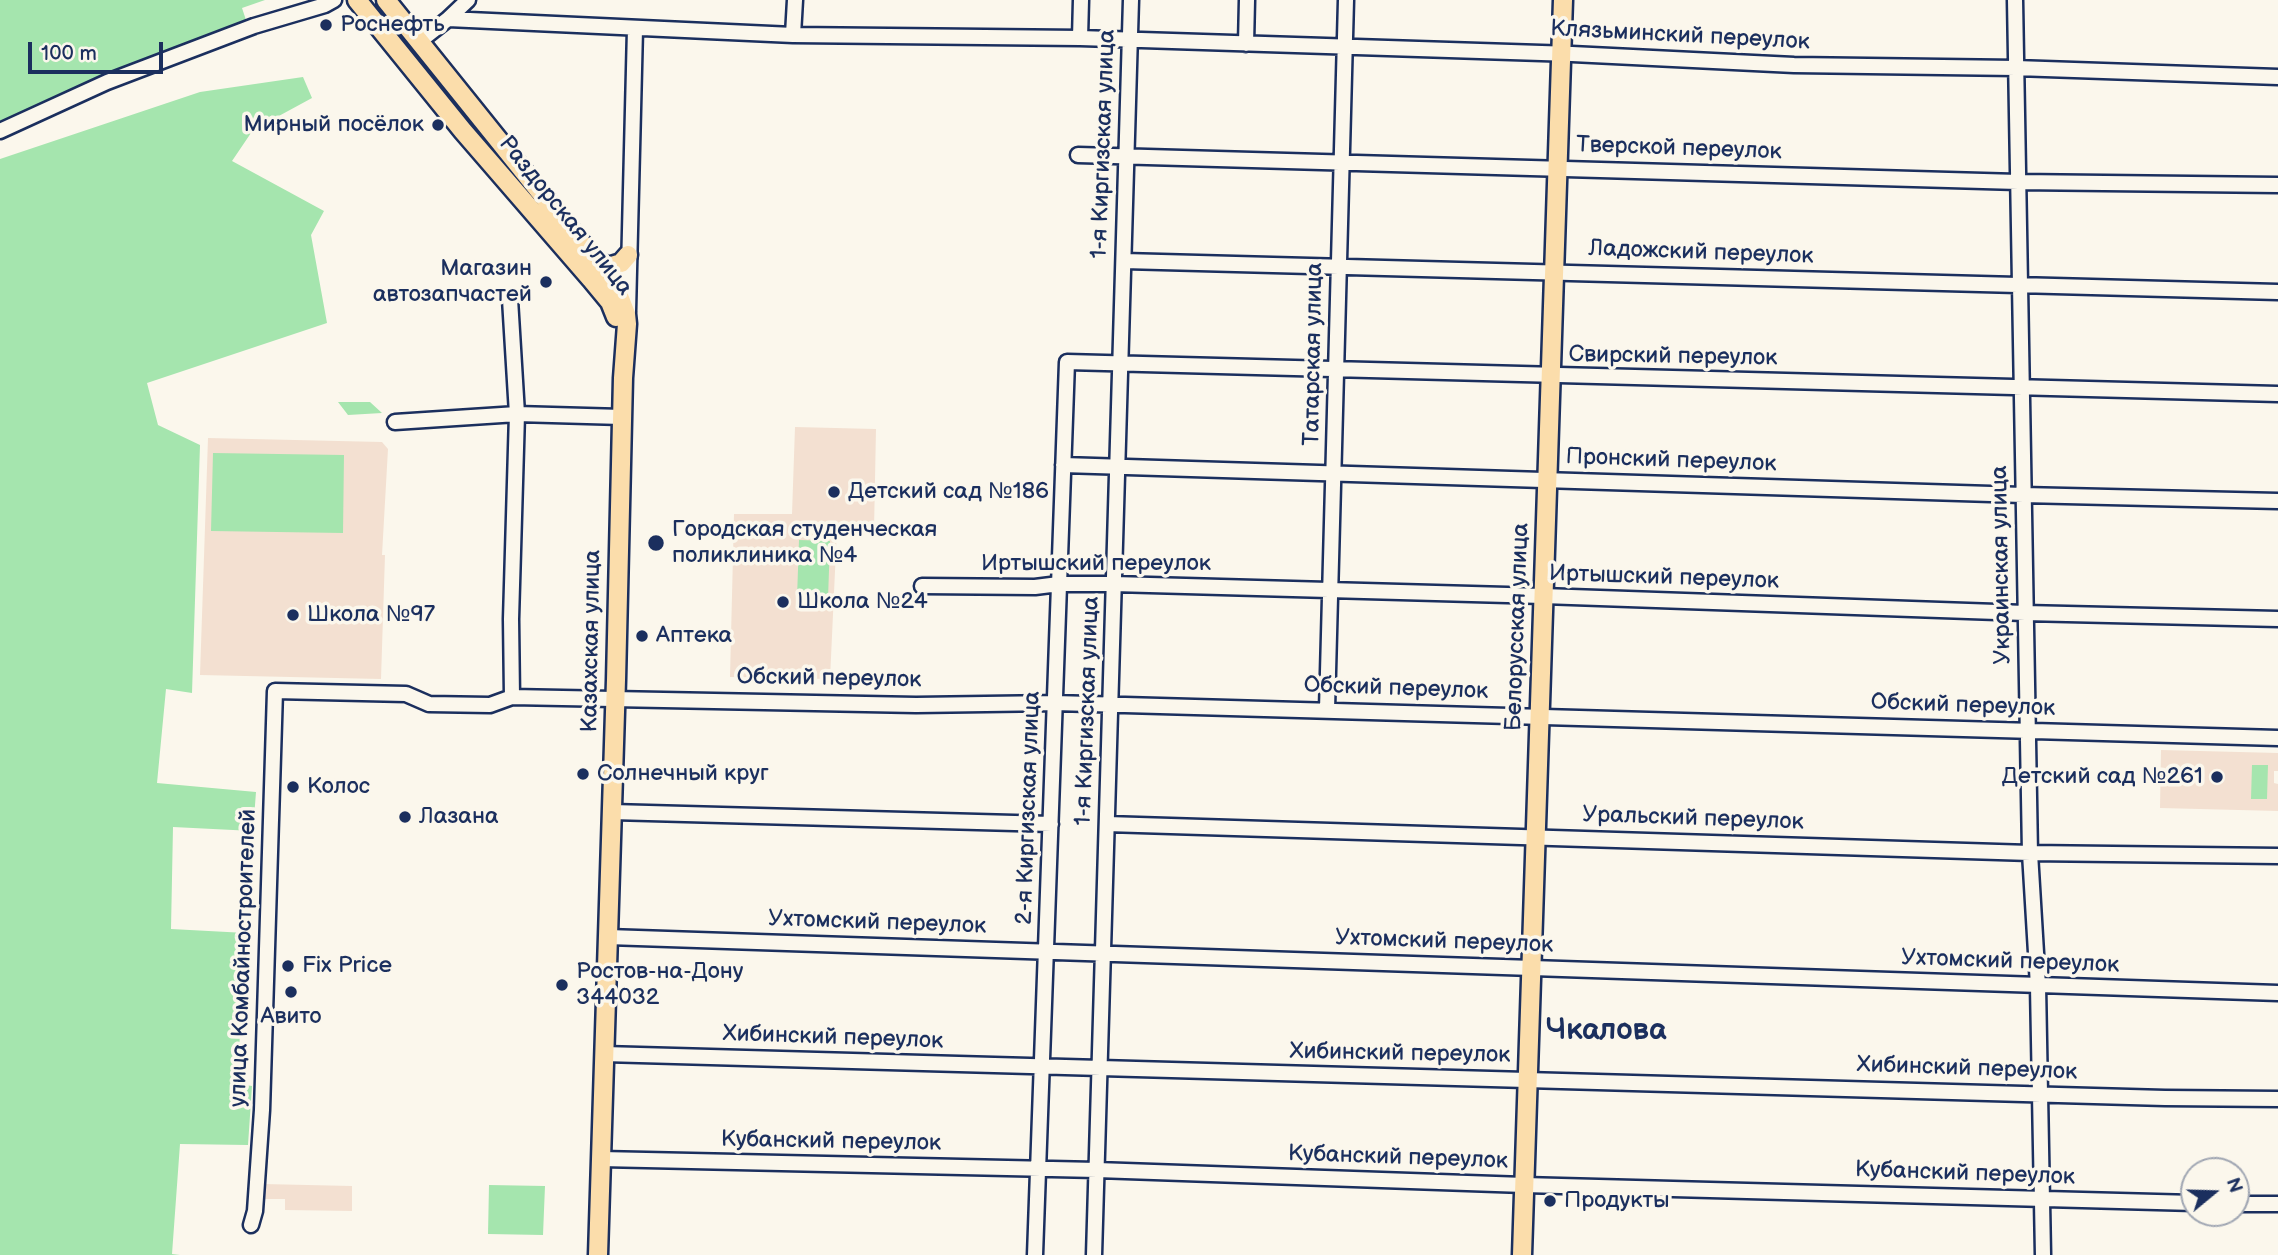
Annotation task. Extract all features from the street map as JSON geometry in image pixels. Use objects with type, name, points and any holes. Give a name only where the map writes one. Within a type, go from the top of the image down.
[{"type":"main road","name":"Раздорская улица","points":[[358,0],[463,131],[610,302],[617,323],[623,378]]},
{"type":"main road","name":"Раздорская улица","points":[[386,0],[598,264],[619,296],[627,324]]},
{"type":"main road","name":"Белорусская улица","points":[[1522,1255],[1563,0]]},
{"type":"main road","name":"Раздорская улица","points":[[463,131],[481,117]]},
{"type":"main road","points":[[598,264],[621,264],[628,256]]},
{"type":"main road","name":"Казахская улица","points":[[598,1255],[623,378],[627,324]]},
{"type":"street","points":[[0,131],[107,82],[254,26],[326,5],[334,0]]},
{"type":"street","points":[[420,41],[468,0]]},
{"type":"street","points":[[793,35],[795,0]]},
{"type":"street","points":[[1080,38],[1081,0]]},
{"type":"street","name":"1-я Киргизская улица","points":[[1094,1255],[1131,0]]},
{"type":"street","points":[[1246,44],[1247,0]]},
{"type":"street","name":"Татарская улица","points":[[1327,709],[1346,0]]},
{"type":"street","name":"Украинская улица","points":[[2015,0],[2030,853],[2038,986],[2043,1255]]},
{"type":"street","name":"Клязьминский переулок","points":[[448,19],[793,35],[1080,38],[1561,53],[1794,65],[2016,68],[2278,77]]},
{"type":"street","name":"Казахская улица","points":[[627,324],[635,29]]},
{"type":"street","name":"Тверской переулок","points":[[1078,155],[2018,182],[2278,185]]},
{"type":"street","name":"Ладожский переулок","points":[[1124,261],[2278,292]]},
{"type":"street","points":[[510,299],[517,414],[511,619],[512,697]]},
{"type":"street","name":"Свирский переулок","points":[[1067,362],[2278,394]]},
{"type":"street","name":"2-я Киргизская улица","points":[[1035,1255],[1067,362]]},
{"type":"street","points":[[396,422],[517,414],[622,417]]},
{"type":"street","name":"Пронский переулок","points":[[1063,465],[2278,501]]},
{"type":"street","name":"Иртышский переулок","points":[[922,586],[1035,587],[1114,584],[2278,619]]},
{"type":"street","name":"Обский переулок","points":[[275,691],[406,694],[429,704],[497,704],[512,697],[916,705],[1055,703],[2278,738]]},
{"type":"street","name":"улица Комбайностроителей","points":[[251,1225],[255,1211],[262,1110],[275,691]]},
{"type":"street","points":[[612,812],[1051,824]]},
{"type":"street","name":"Уральский переулок","points":[[1107,824],[2030,853],[2278,856]]},
{"type":"street","name":"Ухтомский переулок","points":[[608,937],[2278,993]]},
{"type":"street","name":"Хибинский переулок","points":[[604,1054],[2278,1099]]},
{"type":"street","name":"Кубанский переулок","points":[[601,1159],[1097,1170],[1524,1185],[2180,1203]]},
{"type":"street","points":[[2250,1204],[2278,1204]]},
{"type":"shaded area","name":"Школа №24","points":[[795,427],[876,429],[874,530],[837,528],[830,679],[730,677],[734,514],[792,514]]},
{"type":"shaded area","name":"Школа №97","points":[[208,438],[382,442],[388,449],[382,555],[385,555],[381,679],[200,675]]},
{"type":"shaded area","name":"Детский сад №261","points":[[2161,750],[2278,753],[2278,771],[2274,771],[2274,783],[2278,784],[2278,811],[2160,808]]},
{"type":"shaded area","points":[[263,1184],[352,1186],[352,1211],[285,1210],[285,1199],[263,1199]]},
{"type":"green space","points":[[0,0],[265,0],[242,8],[247,23],[106,73],[0,122]]},
{"type":"green space","points":[[303,77],[312,98],[253,130],[232,161],[324,211],[311,235],[327,323],[147,383],[158,425],[200,445],[192,693],[166,689],[157,783],[256,792],[253,831],[173,827],[171,929],[246,933],[237,1084],[252,1086],[248,1145],[180,1144],[172,1254],[180,1255],[0,1255],[0,159],[200,92]]},
{"type":"green space","points":[[338,402],[370,402],[382,413],[348,415]]},
{"type":"green space","points":[[213,453],[344,455],[343,533],[211,531]]},
{"type":"green space","points":[[799,540],[830,541],[828,599],[797,598]]},
{"type":"green space","points":[[2252,765],[2268,765],[2267,799],[2251,799]]},
{"type":"green space","points":[[489,1185],[545,1186],[543,1235],[488,1234]]},
{"type":"place","name":"Роснефть","points":[[326,25]]},
{"type":"place","name":"Мирный посёлок","points":[[438,125]]},
{"type":"place","name":"Магазин автозапчастей","points":[[546,282]]},
{"type":"place","name":"Детский сад №186","points":[[834,492]]},
{"type":"place","name":"Городская студенческая поликлиника №4","points":[[656,543]]},
{"type":"place","name":"Школа №24","points":[[783,602]]},
{"type":"place","name":"Школа №97","points":[[293,615]]},
{"type":"place","name":"Аптека","points":[[642,636]]},
{"type":"place","name":"Солнечный круг","points":[[583,774]]},
{"type":"place","name":"Детский сад №261","points":[[2217,777]]},
{"type":"place","name":"Колос","points":[[293,787]]},
{"type":"place","name":"Лазана","points":[[405,817]]},
{"type":"place","name":"Fix Price","points":[[288,966]]},
{"type":"place","name":"Ростов-на-Дону 344032","points":[[562,985]]},
{"type":"place","name":"Авито","points":[[291,992]]},
{"type":"place","name":"Продукты","points":[[1550,1201]]},
{"type":"district","name":"Чкалова","points":[[1606,1031]]}]
